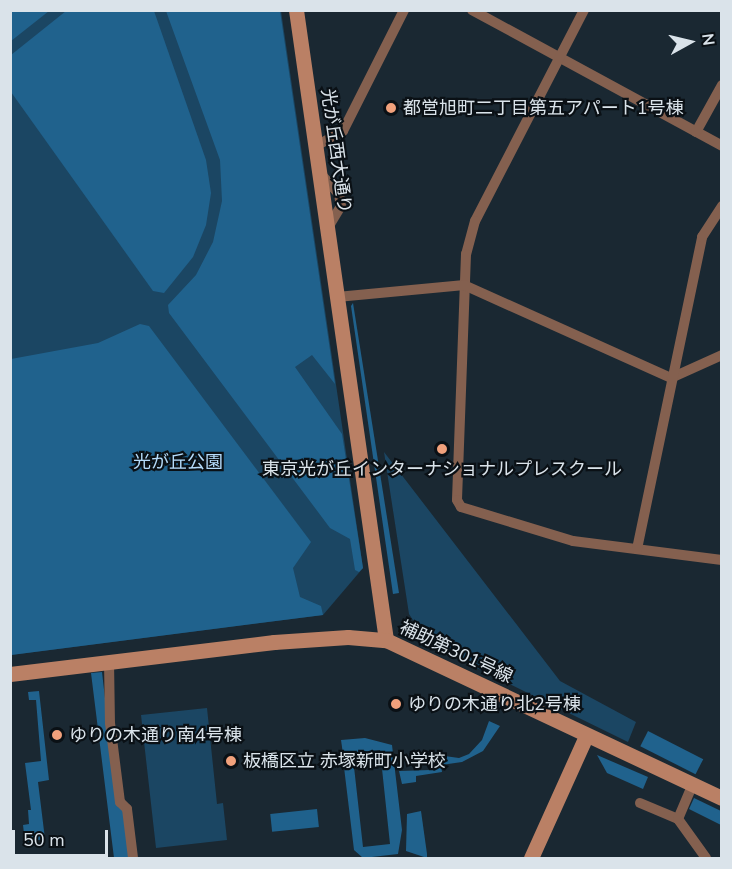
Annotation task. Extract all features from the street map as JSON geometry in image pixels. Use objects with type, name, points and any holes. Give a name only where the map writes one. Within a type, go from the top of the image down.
[{"type":"street","name":"光が丘西大通り","points":[[296,10],[386,640]]},
{"type":"street","points":[[316,146],[343,132],[404,10]]},
{"type":"street","points":[[472,10],[722,146]]},
{"type":"street","points":[[584,10],[475,221],[466,254],[457,489],[461,507],[573,541],[722,560]]},
{"type":"street","points":[[696,132],[722,85]]},
{"type":"street","points":[[637,549],[702,237],[722,206]]},
{"type":"street","points":[[337,297],[464,285],[671,378],[722,355]]},
{"type":"street","name":"補助第301号線","points":[[10,674],[274,642],[348,637],[386,640],[722,798]]},
{"type":"street","points":[[109,661],[114,757],[133,858]]},
{"type":"street","points":[[531,858],[586,736]]},
{"type":"street","points":[[678,819],[693,784]]},
{"type":"street","points":[[640,803],[678,819],[706,858]]},
{"type":"green space","points":[[11,10],[49,10],[49,11],[11,41]]},
{"type":"green space","name":"光が丘公園","points":[[10,11],[281,11],[363,568],[323,615],[11,655]]},
{"type":"green space","points":[[66,11],[154,11],[206,160],[211,193],[206,225],[193,257],[164,293],[153,291],[11,92],[11,55]]},
{"type":"green space","points":[[166,11],[280,11],[335,384],[312,355],[295,367],[342,434],[363,568],[359,572],[355,570],[350,539],[330,528],[169,313],[168,305],[196,275],[213,242],[222,201],[220,160]]},
{"type":"green space","points":[[353,303],[399,593],[393,594],[351,306]]},
{"type":"green space","points":[[140,324],[149,326],[311,542],[293,568],[300,597],[321,606],[323,615],[11,655],[11,359],[98,343]]},
{"type":"green space","points":[[384,452],[560,681],[636,722],[628,742],[432,646],[426,640],[409,614]]},
{"type":"green space","points":[[102,672],[117,803],[124,811],[130,858],[114,858],[91,673]]},
{"type":"green space","points":[[39,691],[49,780],[38,782],[45,839],[25,842],[23,825],[29,824],[28,810],[31,810],[25,763],[41,761],[36,700],[29,700],[28,692]]},
{"type":"green space","points":[[207,708],[217,804],[223,803],[227,840],[156,848],[141,715]]},
{"type":"green space","points":[[489,721],[500,726],[483,751],[462,762],[441,765],[442,772],[416,776],[416,782],[402,784],[399,771],[430,770],[430,754],[459,758],[469,754],[482,740]]},
{"type":"green space","points":[[648,731],[703,759],[696,774],[640,746]]},
{"type":"green space","points":[[365,738],[392,745],[402,830],[398,854],[363,858],[354,850],[343,759],[353,758],[363,847],[390,844],[380,750],[343,754],[341,740]]},
{"type":"green space","points":[[597,755],[648,777],[643,789],[607,773]]},
{"type":"green space","points":[[694,798],[721,811],[721,825],[689,809]]},
{"type":"green space","points":[[421,811],[427,858],[406,851],[407,814]]},
{"type":"shaded area","points":[[317,809],[319,827],[272,832],[270,814]]},
{"type":"place","name":"都営旭町二丁目第五アパート1号棟","points":[[391,108]]},
{"type":"place","name":"東京光が丘インターナショナルプレスクール","points":[[442,449]]},
{"type":"place","name":"ゆりの木通り北2号棟","points":[[396,704]]},
{"type":"place","name":"ゆりの木通り南4号棟","points":[[57,735]]},
{"type":"place","name":"板橋区立 赤塚新町小学校","points":[[231,761]]}]
